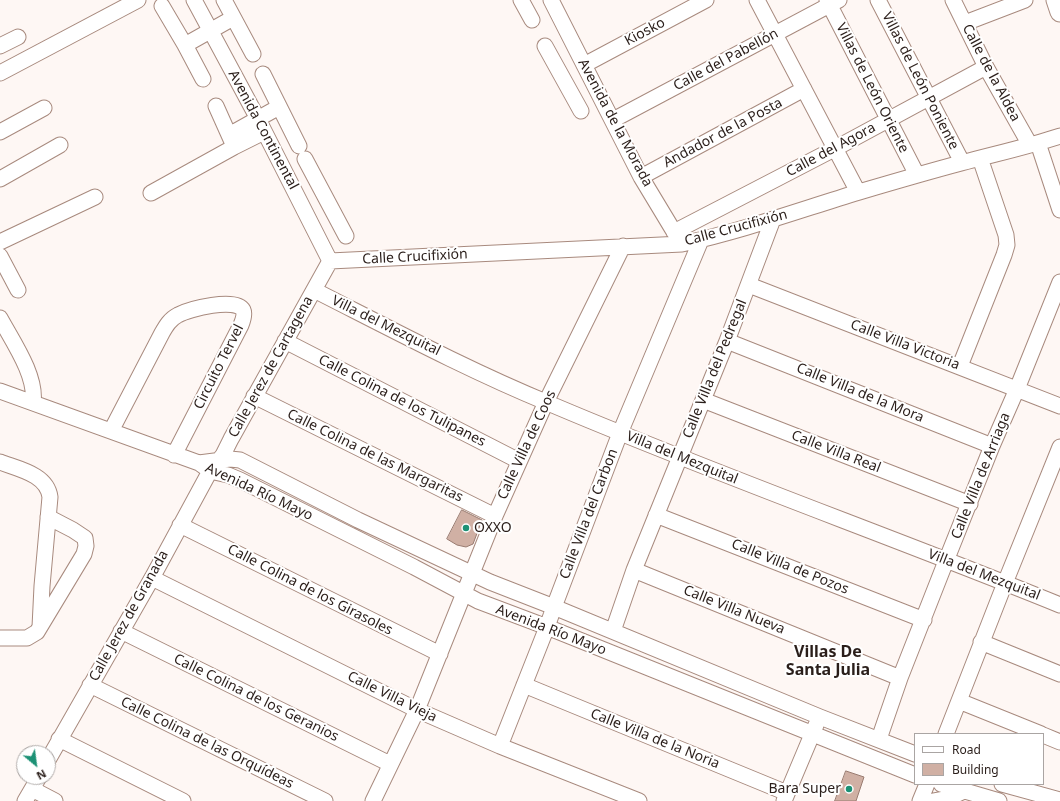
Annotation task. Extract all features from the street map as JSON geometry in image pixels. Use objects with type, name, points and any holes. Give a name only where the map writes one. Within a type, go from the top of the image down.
[{"type":"main road","points":[[1056,0],[1060,12]]},
{"type":"street","points":[[0,73],[138,0]]},
{"type":"street","name":"Avenida Continental","points":[[194,0],[330,261]]},
{"type":"street","points":[[224,0],[253,54]]},
{"type":"street","points":[[523,0],[532,20]]},
{"type":"street","name":"Kiosko","points":[[569,89],[587,71],[706,0]]},
{"type":"street","points":[[757,0],[858,192]]},
{"type":"street","name":"Villas de León Poniente","points":[[878,0],[962,162]]},
{"type":"street","name":"Calle de la Aldea","points":[[953,0],[986,67],[1034,144],[1060,210]]},
{"type":"street","points":[[965,23],[1025,0]]},
{"type":"street","name":"Avenida de la Morada","points":[[557,2],[587,71],[642,177],[678,238]]},
{"type":"street","name":"Calle del Pabellón","points":[[613,120],[832,2]]},
{"type":"street","name":"Villas de León Oriente","points":[[832,2],[917,175]]},
{"type":"street","points":[[162,6],[185,44],[203,79]]},
{"type":"street","points":[[185,44],[233,18]]},
{"type":"street","points":[[0,46],[18,37]]},
{"type":"street","points":[[545,46],[581,111]]},
{"type":"street","name":"Calle del Agora","points":[[678,238],[836,148],[986,67]]},
{"type":"street","points":[[263,74],[323,194],[346,236]]},
{"type":"street","name":"Andador de la Posta","points":[[642,177],[804,89]]},
{"type":"street","points":[[216,106],[232,141]]},
{"type":"street","points":[[152,193],[232,141],[261,126],[279,107]]},
{"type":"street","points":[[0,132],[44,108]]},
{"type":"street","name":"Calle Crucifixión","points":[[330,261],[623,246],[678,238],[701,240],[858,192],[1060,136]]},
{"type":"street","points":[[0,179],[60,145]]},
{"type":"street","points":[[960,366],[1007,245],[1006,235],[980,158]]},
{"type":"street","points":[[302,206],[323,194]]},
{"type":"street","points":[[0,242],[95,197]]},
{"type":"street","name":"Calle Villa del Pedregal","points":[[613,631],[634,570],[749,285],[773,219]]},
{"type":"street","name":"Calle Villa del Carbon","points":[[500,746],[547,627],[620,433],[701,240]]},
{"type":"street","name":"Calle Villa de Coos","points":[[373,801],[417,710],[471,574],[519,461],[546,402],[623,246]]},
{"type":"street","points":[[0,256],[18,290]]},
{"type":"street","name":"Calle Jerez de Cartagena","points":[[209,465],[228,447],[254,396],[330,261]]},
{"type":"street","name":"Calle Villa de Arriaga","points":[[879,740],[900,678],[946,561],[1060,282]]},
{"type":"street","name":"Calle Villa Victoria","points":[[749,285],[1060,406]]},
{"type":"street","name":"Villa del Mezquital","points":[[314,290],[435,350],[546,402],[680,458],[1060,605]]},
{"type":"street","name":"Circuito Tervel","points":[[111,431],[162,333],[171,320],[178,315],[193,310],[227,303],[239,306],[243,309],[244,313],[242,325],[174,455]]},
{"type":"street","points":[[0,318],[4,335],[24,364],[31,381],[34,394],[33,403]]},
{"type":"street","name":"Calle Villa de la Mora","points":[[727,340],[992,446]]},
{"type":"street","name":"Calle Colina de los Tulipanes","points":[[285,341],[519,461]]},
{"type":"street","name":"Avenida Río Mayo","points":[[0,391],[174,455],[209,465],[414,567],[463,594],[497,609],[547,627],[914,775]]},
{"type":"street","name":"Calle Colina de las Margaritas","points":[[254,396],[495,516]]},
{"type":"street","name":"Calle Villa Real","points":[[703,400],[970,504]]},
{"type":"street","points":[[946,733],[981,642],[1060,447]]},
{"type":"street","name":"Avenida Río Mayo","points":[[209,465],[230,459],[240,460],[358,520],[471,574],[820,717],[914,754]]},
{"type":"street","points":[[0,462],[29,473],[42,480],[49,490],[50,497],[40,627]]},
{"type":"street","name":"Calle Jerez de Granada","points":[[56,745],[152,578],[209,465]]},
{"type":"street","name":"Calle Villa de Pozos","points":[[656,515],[924,620]]},
{"type":"street","points":[[0,638],[27,638],[36,632],[84,554],[86,546],[85,538],[48,517]]},
{"type":"street","name":"Calle Colina de los Girasoles","points":[[180,525],[440,654]]},
{"type":"street","name":"Calle Villa Nueva","points":[[634,570],[900,678]]},
{"type":"street","name":"Calle Villa Vieja","points":[[152,578],[417,710],[500,746],[639,801]]},
{"type":"street","name":"Calle Colina de los Geranios","points":[[121,631],[390,764]]},
{"type":"street","points":[[981,642],[1060,674]]},
{"type":"street","name":"Calle Colina de las Orquídeas","points":[[90,685],[325,801]]},
{"type":"street","name":"Calle Villa de la Noria","points":[[524,685],[785,797]]},
{"type":"street","points":[[959,701],[1039,733]]},
{"type":"street","points":[[785,797],[820,717]]},
{"type":"street","points":[[1044,735],[1060,742]]},
{"type":"street","points":[[59,739],[183,801]]},
{"type":"street","points":[[920,801],[927,785]]},
{"type":"street","points":[[944,785],[971,795],[999,801]]},
{"type":"street","points":[[1006,785],[1060,800]]},
{"type":"street","points":[[32,789],[55,801]]},
{"type":"street","points":[[933,801],[971,795]]},
{"type":"building","name":"OXXO","points":[[462,510],[482,520],[473,544],[466,547],[457,545],[447,539]]},
{"type":"building","name":"Bara Super","points":[[846,771],[864,777],[856,801],[835,801]]},
{"type":"place","name":"OXXO","points":[[466,528]]},
{"type":"place","name":"Bara Super","points":[[849,789]]},
{"type":"district","name":"Villas De Santa Julia","points":[[828,661]]}]
